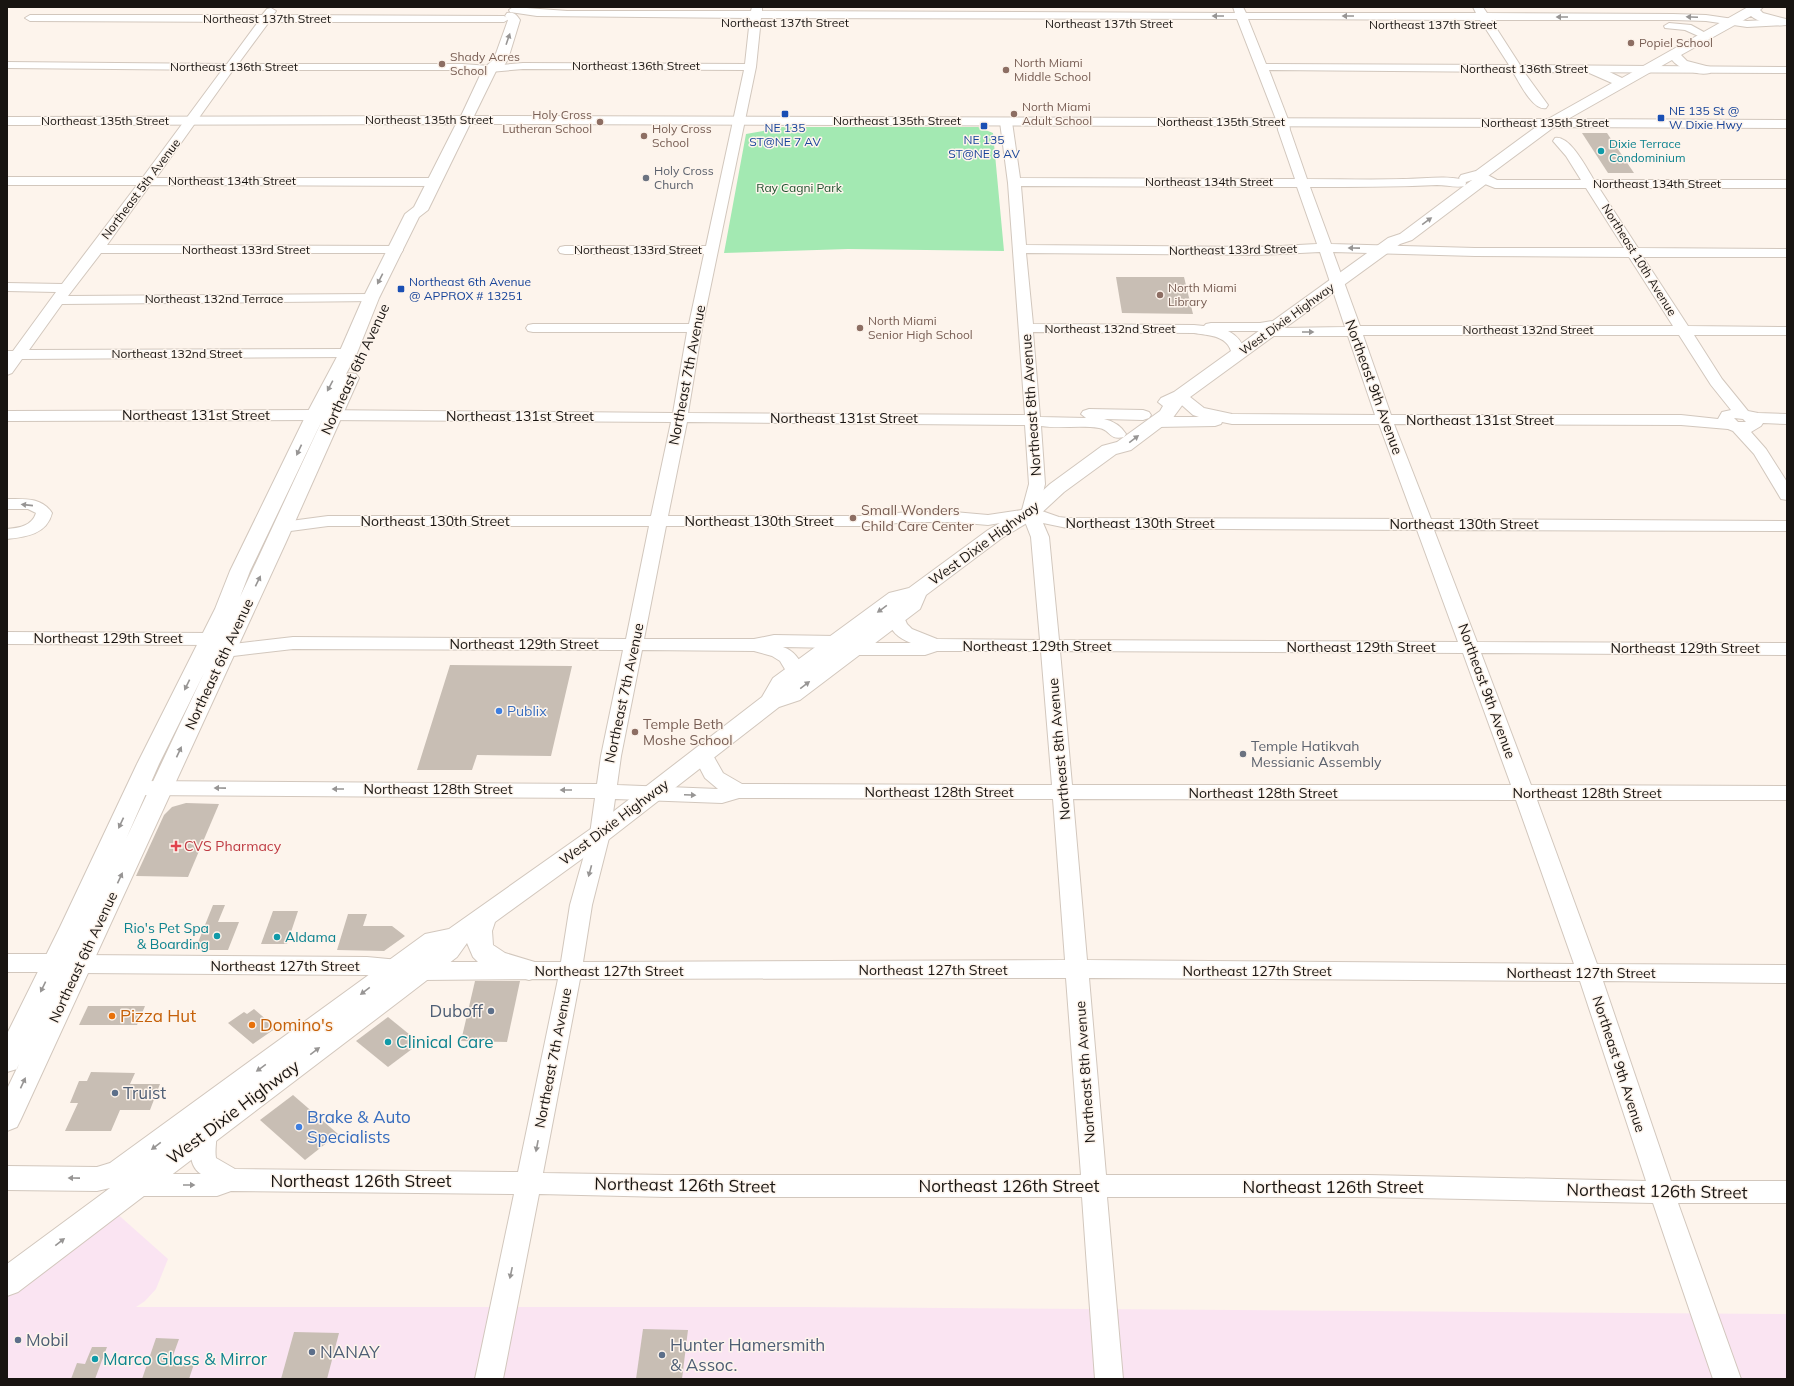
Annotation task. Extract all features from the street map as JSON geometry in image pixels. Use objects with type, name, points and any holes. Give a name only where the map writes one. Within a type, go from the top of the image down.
[{"type":"main road","points":[[1723,8],[1754,9],[1760,16],[1784,22]]},
{"type":"main road","name":"West Dixie Highway","points":[[1394,242],[1394,232],[1469,176],[1484,172],[1551,123],[1754,9]]},
{"type":"main road","name":"Northeast 6th Avenue","points":[[7,1061],[67,964],[162,788],[214,675],[217,645],[221,637],[225,609],[240,571],[324,415],[400,256],[413,214],[420,210],[432,182],[466,120],[492,66],[488,59],[511,13]]},
{"type":"main road","points":[[1672,54],[1682,64],[1705,70]]},
{"type":"main road","points":[[1592,69],[1623,83]]},
{"type":"main road","points":[[1582,105],[1591,115],[1610,123]]},
{"type":"main road","name":"Northeast 135th Street","points":[[7,121],[739,120],[1787,124]]},
{"type":"main road","points":[[1495,123],[1518,129],[1528,140]]},
{"type":"main road","name":"West Dixie Highway","points":[[124,1181],[139,1159],[408,969],[448,950],[456,938],[600,834],[771,702],[792,695],[896,598],[916,592],[996,534],[1030,513],[1057,488],[1113,442],[1124,446],[1150,419],[1154,407],[1180,396],[1239,354],[1337,282],[1481,181],[1484,172]]},
{"type":"main road","name":"Northeast 6th Avenue","points":[[7,1119],[67,964],[73,927],[137,788],[287,518],[324,415],[371,298],[400,256]]},
{"type":"main road","points":[[1245,327],[1254,331],[1257,336],[1268,332]]},
{"type":"main road","name":"West Dixie Highway","points":[[771,702],[781,683],[796,672],[896,617],[913,604],[916,592]]},
{"type":"main road","points":[[484,917],[478,937],[483,952],[494,960],[529,970]]},
{"type":"main road","name":"West Dixie Highway","points":[[7,1282],[124,1181],[205,1133],[408,969]]},
{"type":"main road","name":"Northeast 126th Street","points":[[7,1178],[97,1179],[124,1181]]},
{"type":"street","name":"Northeast 5th Avenue","points":[[7,370],[13,355],[97,249],[275,7]]},
{"type":"street","points":[[1723,8],[1731,22]]},
{"type":"street","name":"Northeast 137th Street","points":[[876,19],[998,11],[1140,20]]},
{"type":"street","name":"Northeast 137th Street","points":[[30,18],[266,19],[511,13],[523,22],[756,14],[876,19],[1140,20],[1241,16],[1688,17],[1747,24],[1784,22]]},
{"type":"street","name":"Northeast 7th Avenue","points":[[489,1379],[530,1182],[581,905],[600,834],[605,791],[680,417],[695,328],[750,67],[756,14]]},
{"type":"street","name":"Northeast 9th Avenue","points":[[1241,16],[1283,122],[1284,130],[1385,420],[1524,793],[1589,974],[1662,1192],[1727,1379]]},
{"type":"street","name":"Northeast 137th Street","points":[[1483,16],[1679,26],[1690,28],[1705,36]]},
{"type":"street","points":[[1483,16],[1534,96],[1542,105]]},
{"type":"street","name":"Northeast 136th Street","points":[[7,65],[232,67],[750,67]]},
{"type":"street","name":"Northeast 136th Street","points":[[1261,67],[1787,70]]},
{"type":"street","name":"Northeast 8th Avenue","points":[[1006,122],[1014,182],[1020,249],[1037,484],[1030,513],[1040,537],[1050,646],[1078,969],[1093,1187],[1109,1379]]},
{"type":"street","name":"Northeast 10th Avenue","points":[[1559,141],[1568,150],[1635,252],[1716,382],[1715,384],[1728,410],[1740,421],[1787,495]]},
{"type":"street","name":"Northeast 134th Street","points":[[1484,172],[1485,179],[1495,184],[1787,184]]},
{"type":"street","name":"Northeast 134th Street","points":[[7,181],[432,182]]},
{"type":"street","name":"Northeast 134th Street","points":[[1014,182],[1404,183],[1442,181],[1460,183]]},
{"type":"street","name":"Northeast 134th Street","points":[[1404,183],[1431,188],[1443,196]]},
{"type":"street","name":"Northeast 133rd Street","points":[[1394,242],[1446,252],[1787,253]]},
{"type":"street","name":"Northeast 133rd Street","points":[[1020,249],[1258,251],[1325,248],[1394,242],[1446,252]]},
{"type":"street","name":"Northeast 133rd Street","points":[[97,249],[400,256]]},
{"type":"street","name":"Northeast 133rd Street","points":[[565,250],[711,250]]},
{"type":"street","points":[[7,287],[66,288]]},
{"type":"street","name":"Northeast 132nd Terrace","points":[[57,300],[371,298]]},
{"type":"street","name":"Northeast 132nd Street","points":[[1026,328],[1194,329],[1245,327],[1268,332],[1371,330],[1787,332]]},
{"type":"street","points":[[533,328],[695,328]]},
{"type":"street","name":"Northeast 132nd Street","points":[[1194,329],[1226,335],[1236,343],[1239,354]]},
{"type":"street","name":"Northeast 132nd Street","points":[[13,355],[348,353]]},
{"type":"street","name":"Northeast 131st Street","points":[[1180,396],[1198,412],[1232,419],[1681,420],[1787,422]]},
{"type":"street","name":"Northeast 131st Street","points":[[1032,420],[1046,414],[1222,421],[1232,419]]},
{"type":"street","name":"Northeast 131st Street","points":[[7,416],[324,415],[1032,420],[1045,422],[1101,423],[1111,428],[1113,442]]},
{"type":"street","name":"Northeast 131st Street","points":[[1740,421],[1787,419]]},
{"type":"street","points":[[7,504],[30,504],[41,508],[44,513],[42,520],[35,527],[23,532],[7,534]]},
{"type":"street","name":"Northeast 130th Street","points":[[287,518],[328,521],[869,521],[907,517],[954,517],[988,520],[1030,513],[1057,522],[1787,526]]},
{"type":"street","name":"Northeast 129th Street","points":[[896,617],[897,625],[905,634],[935,645],[1787,649]]},
{"type":"street","name":"Northeast 129th Street","points":[[7,638],[217,645],[293,643],[754,645],[774,642],[925,649],[935,645]]},
{"type":"street","name":"Northeast 129th Street","points":[[7,646],[164,646],[187,649],[217,645]]},
{"type":"street","name":"Northeast 129th Street","points":[[754,645],[786,655],[793,662],[796,672]]},
{"type":"street","name":"Northeast 128th Street","points":[[703,755],[714,777],[726,786],[739,791]]},
{"type":"street","name":"Northeast 128th Street","points":[[137,788],[605,791],[722,796],[739,791],[1787,793]]},
{"type":"street","name":"Northeast 127th Street","points":[[7,963],[360,966],[408,969],[529,970],[1078,969],[1589,974],[1787,974]]},
{"type":"street","name":"Northeast 126th Street","points":[[205,1133],[203,1152],[205,1164],[231,1180]]},
{"type":"street","name":"Northeast 126th Street","points":[[124,1181],[216,1185],[231,1180],[530,1182],[666,1186],[1368,1186],[1662,1192],[1787,1192]]},
{"type":"shaded area","points":[[114,1211],[168,1259],[156,1289],[145,1301],[136,1307],[805,1307],[1787,1314],[1787,1379],[7,1379],[7,1284]]},
{"type":"green space","name":"Ray Cagni Park","points":[[774,127],[978,127],[993,133],[1004,251],[848,249],[724,253],[746,134],[763,131]]},
{"type":"building","name":"Dixie Terrace Condominium","points":[[1582,133],[1607,133],[1634,173],[1608,173]]},
{"type":"building","name":"North Miami Library","points":[[1116,277],[1184,277],[1193,314],[1122,313]]},
{"type":"building","name":"Publix","points":[[450,665],[572,666],[551,756],[477,755],[472,770],[417,770]]},
{"type":"building","name":"CVS Pharmacy","points":[[186,803],[219,804],[188,877],[136,876],[164,815],[172,807]]},
{"type":"building","name":"Rio's Pet Spa & Boarding","points":[[213,905],[225,905],[218,922],[239,922],[228,950],[195,950]]},
{"type":"building","name":"Aldama","points":[[273,911],[298,911],[287,944],[261,944]]},
{"type":"building","points":[[348,914],[367,914],[363,926],[392,926],[405,936],[384,951],[337,950]]},
{"type":"building","name":"Duboff","points":[[475,981],[520,981],[507,1042],[461,1041]]},
{"type":"building","name":"Pizza Hut","points":[[88,1006],[145,1006],[137,1025],[79,1025]]},
{"type":"building","name":"Domino's","points":[[254,1009],[276,1028],[253,1044],[228,1023],[244,1012],[247,1014]]},
{"type":"building","name":"Clinical Care","points":[[388,1017],[420,1043],[388,1067],[356,1041]]},
{"type":"building","name":"Truist","points":[[91,1072],[135,1073],[130,1084],[160,1084],[150,1110],[120,1110],[111,1131],[65,1131],[78,1103],[70,1103],[79,1081],[87,1081]]},
{"type":"building","name":"Brake & Auto Specialists","points":[[293,1095],[338,1134],[305,1160],[260,1120]]},
{"type":"building","name":"Hunter Hamersmith & Assoc.","points":[[643,1329],[688,1330],[682,1379],[636,1379]]},
{"type":"building","name":"NANAY","points":[[294,1332],[339,1333],[327,1379],[281,1379]]},
{"type":"building","points":[[156,1338],[179,1339],[170,1364],[194,1364],[189,1379],[142,1379]]},
{"type":"building","name":"Marco Glass & Mirror","points":[[92,1347],[107,1347],[95,1379],[71,1379],[77,1363],[85,1364]]},
{"type":"place","name":"Popiel School","points":[[1631,43]]},
{"type":"place","name":"Shady Acres School","points":[[442,64]]},
{"type":"place","name":"North Miami Middle School","points":[[1006,70]]},
{"type":"place","name":"NE 135 ST@NE 7 AV","points":[[785,114]]},
{"type":"place","name":"North Miami Adult School","points":[[1014,114]]},
{"type":"place","name":"NE 135 St @ W Dixie Hwy","points":[[1661,118]]},
{"type":"place","name":"Holy Cross Lutheran School","points":[[600,122]]},
{"type":"place","name":"NE 135 ST@NE 8 AV","points":[[984,126]]},
{"type":"place","name":"Holy Cross School","points":[[644,136]]},
{"type":"place","name":"Dixie Terrace Condominium","points":[[1601,151]]},
{"type":"place","name":"Holy Cross Church","points":[[646,178]]},
{"type":"place","name":"Northeast 6th Avenue @ APPROX # 13251","points":[[401,289]]},
{"type":"place","name":"North Miami Library","points":[[1160,295]]},
{"type":"place","name":"North Miami Senior High School","points":[[860,328]]},
{"type":"place","name":"Small Wonders Child Care Center","points":[[853,518]]},
{"type":"place","name":"Publix","points":[[499,711]]},
{"type":"place","name":"Temple Beth Moshe School","points":[[635,732]]},
{"type":"place","name":"Temple Hatikvah Messianic Assembly","points":[[1243,754]]},
{"type":"place","name":"CVS Pharmacy","points":[[176,846]]},
{"type":"place","name":"Rio's Pet Spa & Boarding","points":[[217,936]]},
{"type":"place","name":"Aldama","points":[[277,937]]},
{"type":"place","name":"Duboff","points":[[491,1011]]},
{"type":"place","name":"Pizza Hut","points":[[112,1016]]},
{"type":"place","name":"Domino's","points":[[252,1025]]},
{"type":"place","name":"Clinical Care","points":[[388,1042]]},
{"type":"place","name":"Truist","points":[[115,1093]]},
{"type":"place","name":"Brake & Auto Specialists","points":[[299,1127]]},
{"type":"place","name":"Mobil","points":[[18,1340]]},
{"type":"place","name":"NANAY","points":[[312,1352]]},
{"type":"place","name":"Hunter Hamersmith & Assoc.","points":[[662,1355]]},
{"type":"place","name":"Marco Glass & Mirror","points":[[95,1359]]}]
